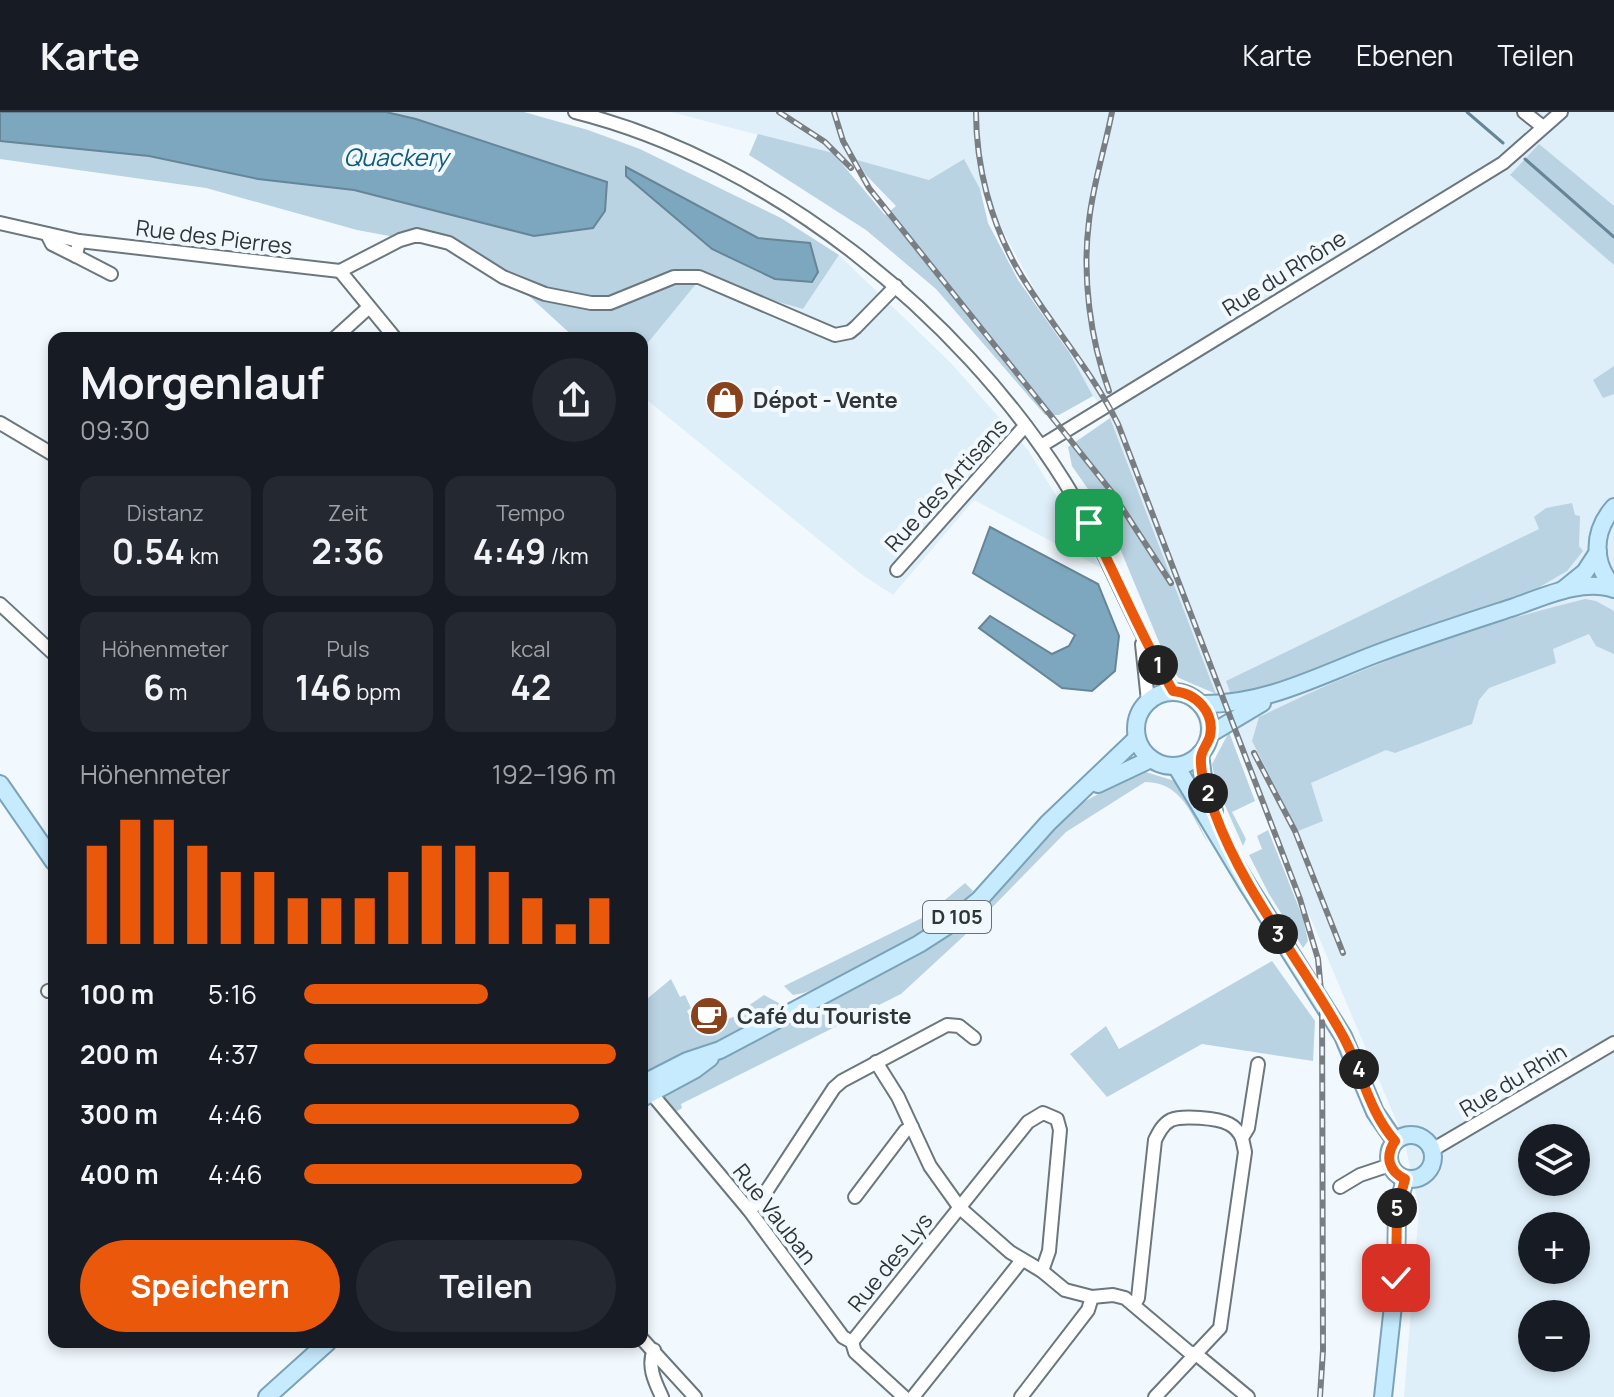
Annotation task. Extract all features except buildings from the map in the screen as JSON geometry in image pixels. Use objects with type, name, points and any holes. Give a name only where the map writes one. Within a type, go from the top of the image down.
[{"type":"main road","points":[[1614,507],[1599,529],[1598,552],[1603,571],[1614,588]]},
{"type":"main road","points":[[1559,592],[1585,572],[1598,552]]},
{"type":"main road","points":[[1202,704],[1231,704],[1285,691],[1411,641],[1559,592],[1592,586],[1614,588]]},
{"type":"main road","points":[[1173,691],[1189,694],[1202,704],[1209,718],[1210,734],[1200,754],[1176,766],[1151,759],[1137,738],[1137,718],[1148,701],[1173,691]]},
{"type":"main road","points":[[1210,734],[1285,691]]},
{"type":"main road","name":"D 105","points":[[648,1087],[694,1070],[720,1050],[947,926],[979,900],[1048,823],[1137,738]]},
{"type":"main road","points":[[1200,754],[1203,777],[1228,850]]},
{"type":"main road","name":"D 105","points":[[1082,792],[1151,759]]},
{"type":"main road","points":[[1176,766],[1343,1036],[1375,1112],[1395,1141]]},
{"type":"main road","points":[[0,784],[48,853]]},
{"type":"main road","points":[[1409,1135],[1423,1138],[1432,1150],[1433,1161],[1428,1172],[1417,1179],[1398,1176],[1390,1165],[1389,1152],[1395,1141],[1409,1135]]},
{"type":"main road","points":[[1383,1397],[1396,1278],[1397,1210],[1405,1179]]},
{"type":"main road","points":[[267,1397],[321,1348]]},
{"type":"street","points":[[575,112],[647,135],[750,185],[807,219],[896,286],[961,349],[1041,446],[1089,523],[1139,629],[1173,691]]},
{"type":"street","points":[[1524,112],[1543,127]]},
{"type":"street","name":"Rue du Rhône","points":[[1041,446],[1503,163],[1561,112]]},
{"type":"street","name":"Rue des Pierres","points":[[0,223],[79,241],[340,271]]},
{"type":"street","points":[[47,234],[52,244],[111,274]]},
{"type":"street","points":[[390,332],[340,271],[400,240],[417,235],[449,243],[503,277],[545,294],[591,303],[610,303],[674,277],[699,277],[835,335],[850,332],[896,286]]},
{"type":"street","points":[[76,256],[79,241]]},
{"type":"street","points":[[342,332],[368,308]]},
{"type":"street","points":[[0,423],[48,451]]},
{"type":"street","name":"Rue des Artisans","points":[[897,570],[1025,426]]},
{"type":"street","points":[[0,604],[48,648]]},
{"type":"street","points":[[1139,629],[1148,701]]},
{"type":"street","points":[[749,1210],[760,1201],[834,1088],[947,1025],[959,1026],[974,1038]]},
{"type":"street","name":"Rue du Rhin","points":[[1432,1150],[1614,1043]]},
{"type":"street","points":[[876,1062],[930,1166],[960,1208],[1022,1260],[1042,1271],[1065,1290],[1092,1297],[1113,1295],[1125,1298],[1248,1397]]},
{"type":"street","points":[[1242,1138],[1248,1128],[1258,1064]]},
{"type":"street","name":"Rue Vauban","points":[[648,1093],[749,1210],[843,1337],[852,1342],[855,1352],[904,1397]]},
{"type":"street","name":"Rue des Lys","points":[[852,1342],[1028,1122],[1043,1113],[1057,1119],[1060,1130],[1049,1251],[1042,1271]]},
{"type":"street","points":[[1134,1305],[1138,1298],[1155,1140],[1159,1132],[1173,1119],[1183,1117],[1232,1125],[1242,1138],[1245,1152],[1220,1328],[1155,1397]]},
{"type":"street","points":[[855,1197],[905,1131],[912,1127]]},
{"type":"street","points":[[1340,1187],[1360,1175],[1390,1165]]},
{"type":"street","points":[[913,1397],[1022,1260]]},
{"type":"street","points":[[1021,1397],[1088,1310],[1092,1297]]},
{"type":"street","points":[[648,1344],[695,1397]]},
{"type":"street","points":[[654,1350],[650,1359],[654,1381],[662,1397]]},
{"type":"shaded area","points":[[386,112],[524,112],[588,130],[640,149],[781,218],[839,255],[803,309],[761,297],[705,273],[648,343],[648,332],[568,332],[529,296],[470,251],[357,230],[206,188],[0,159],[0,141],[149,156],[258,179],[354,190],[607,182]],"holes":[[[626,167],[758,238],[626,177]]]},
{"type":"shaded area","points":[[671,112],[1614,112],[1614,1397],[1404,1397],[1419,1209],[1404,1139],[1216,694],[1110,418],[1093,396],[964,160],[929,180]]},
{"type":"shaded area","points":[[758,134],[833,153],[885,215],[896,206],[866,175],[857,160],[929,180],[964,159],[980,189],[988,223],[1018,280],[1069,352],[1093,396],[1059,415],[1045,415],[936,289],[866,230],[749,155]]},
{"type":"shaded area","points":[[1539,144],[1614,206],[1614,265],[1510,175]]},
{"type":"shaded area","points":[[839,255],[951,363],[1028,450],[1101,568],[974,500],[893,595],[861,574],[648,401],[648,343],[705,273],[803,309]]},
{"type":"shaded area","points":[[1614,366],[1614,394],[1603,398],[1593,380]]},
{"type":"shaded area","points":[[1110,418],[1216,694],[1179,678],[1169,666],[1106,515],[1072,466],[1068,447]]},
{"type":"shaded area","points":[[1572,503],[1575,515],[1580,516],[1579,546],[1583,551],[1567,571],[1538,588],[1282,684],[1230,692],[1226,681],[1539,529],[1534,517],[1546,508]]},
{"type":"shaded area","points":[[1585,599],[1614,611],[1614,654],[1596,646],[1589,634],[1553,649],[1556,663],[1489,688],[1479,700],[1472,724],[1395,753],[1386,750],[1311,783],[1323,821],[1298,831],[1252,741],[1259,717],[1419,649]]},
{"type":"shaded area","points":[[1229,732],[1255,801],[1232,812],[1246,839],[1243,846],[1216,785],[1212,764]]},
{"type":"shaded area","points":[[1146,772],[1178,782],[1208,843],[1177,794],[1158,783],[1145,782],[1066,832],[966,934],[901,994],[681,1104],[682,1108],[674,1113],[662,1099],[662,1091],[929,947],[961,925],[985,903],[1057,824],[1082,803],[1130,776],[1134,778]]},
{"type":"shaded area","points":[[1268,830],[1303,918],[1308,941],[1303,948],[1249,855],[1262,849],[1257,836]]},
{"type":"shaded area","points":[[965,883],[973,891],[960,906],[945,920],[909,943],[804,993],[793,995],[784,986],[926,916]]},
{"type":"shaded area","points":[[1272,961],[1315,1021],[1313,1061],[1202,1044],[1107,1097],[1070,1054],[1106,1026],[1119,1049]]},
{"type":"shaded area","points":[[671,979],[680,997],[685,995],[691,1008],[687,1011],[698,1032],[749,1010],[748,1006],[764,995],[786,1007],[658,1073],[648,1074],[648,998]]},
{"type":"water","name":"Quackery","points":[[0,112],[386,112],[607,182],[605,211],[593,228],[534,236],[354,190],[258,179],[149,156],[0,141]]},
{"type":"water","points":[[626,167],[758,238],[810,243],[818,272],[812,282],[775,279],[712,249],[626,176]]},
{"type":"water","points":[[990,527],[1098,584],[1119,636],[1115,671],[1092,691],[1062,688],[979,628],[990,616],[1052,654],[1069,646],[1075,635],[973,573]]},
{"type":"waterway","points":[[1467,112],[1503,143]]},
{"type":"waterway","points":[[1525,159],[1614,237]]},
{"type":"railway","points":[[779,112],[825,142],[851,168]]},
{"type":"railway","points":[[834,112],[843,141],[869,188],[1111,491],[1171,583]]},
{"type":"railway","points":[[976,112],[982,174],[1000,233],[1030,290],[1095,384],[1118,424],[1300,899],[1318,959],[1322,1002],[1323,1350],[1320,1397]]},
{"type":"railway","points":[[1109,391],[1092,329],[1086,263],[1091,207],[1112,112]]},
{"type":"railway","points":[[1254,753],[1295,831],[1343,953]]},
{"type":"place","name":"Dépot - Vente","points":[[725,400]]},
{"type":"place","name":"Café du Touriste","points":[[709,1016]]},
{"type":"route","points":[[1089,523],[1139,629],[1173,691],[1194,697],[1206,711],[1211,726],[1207,745],[1200,754],[1203,777],[1228,850],[1343,1036],[1375,1112],[1395,1141],[1389,1152],[1390,1165],[1398,1176],[1405,1179],[1397,1210],[1396,1278]]}]
